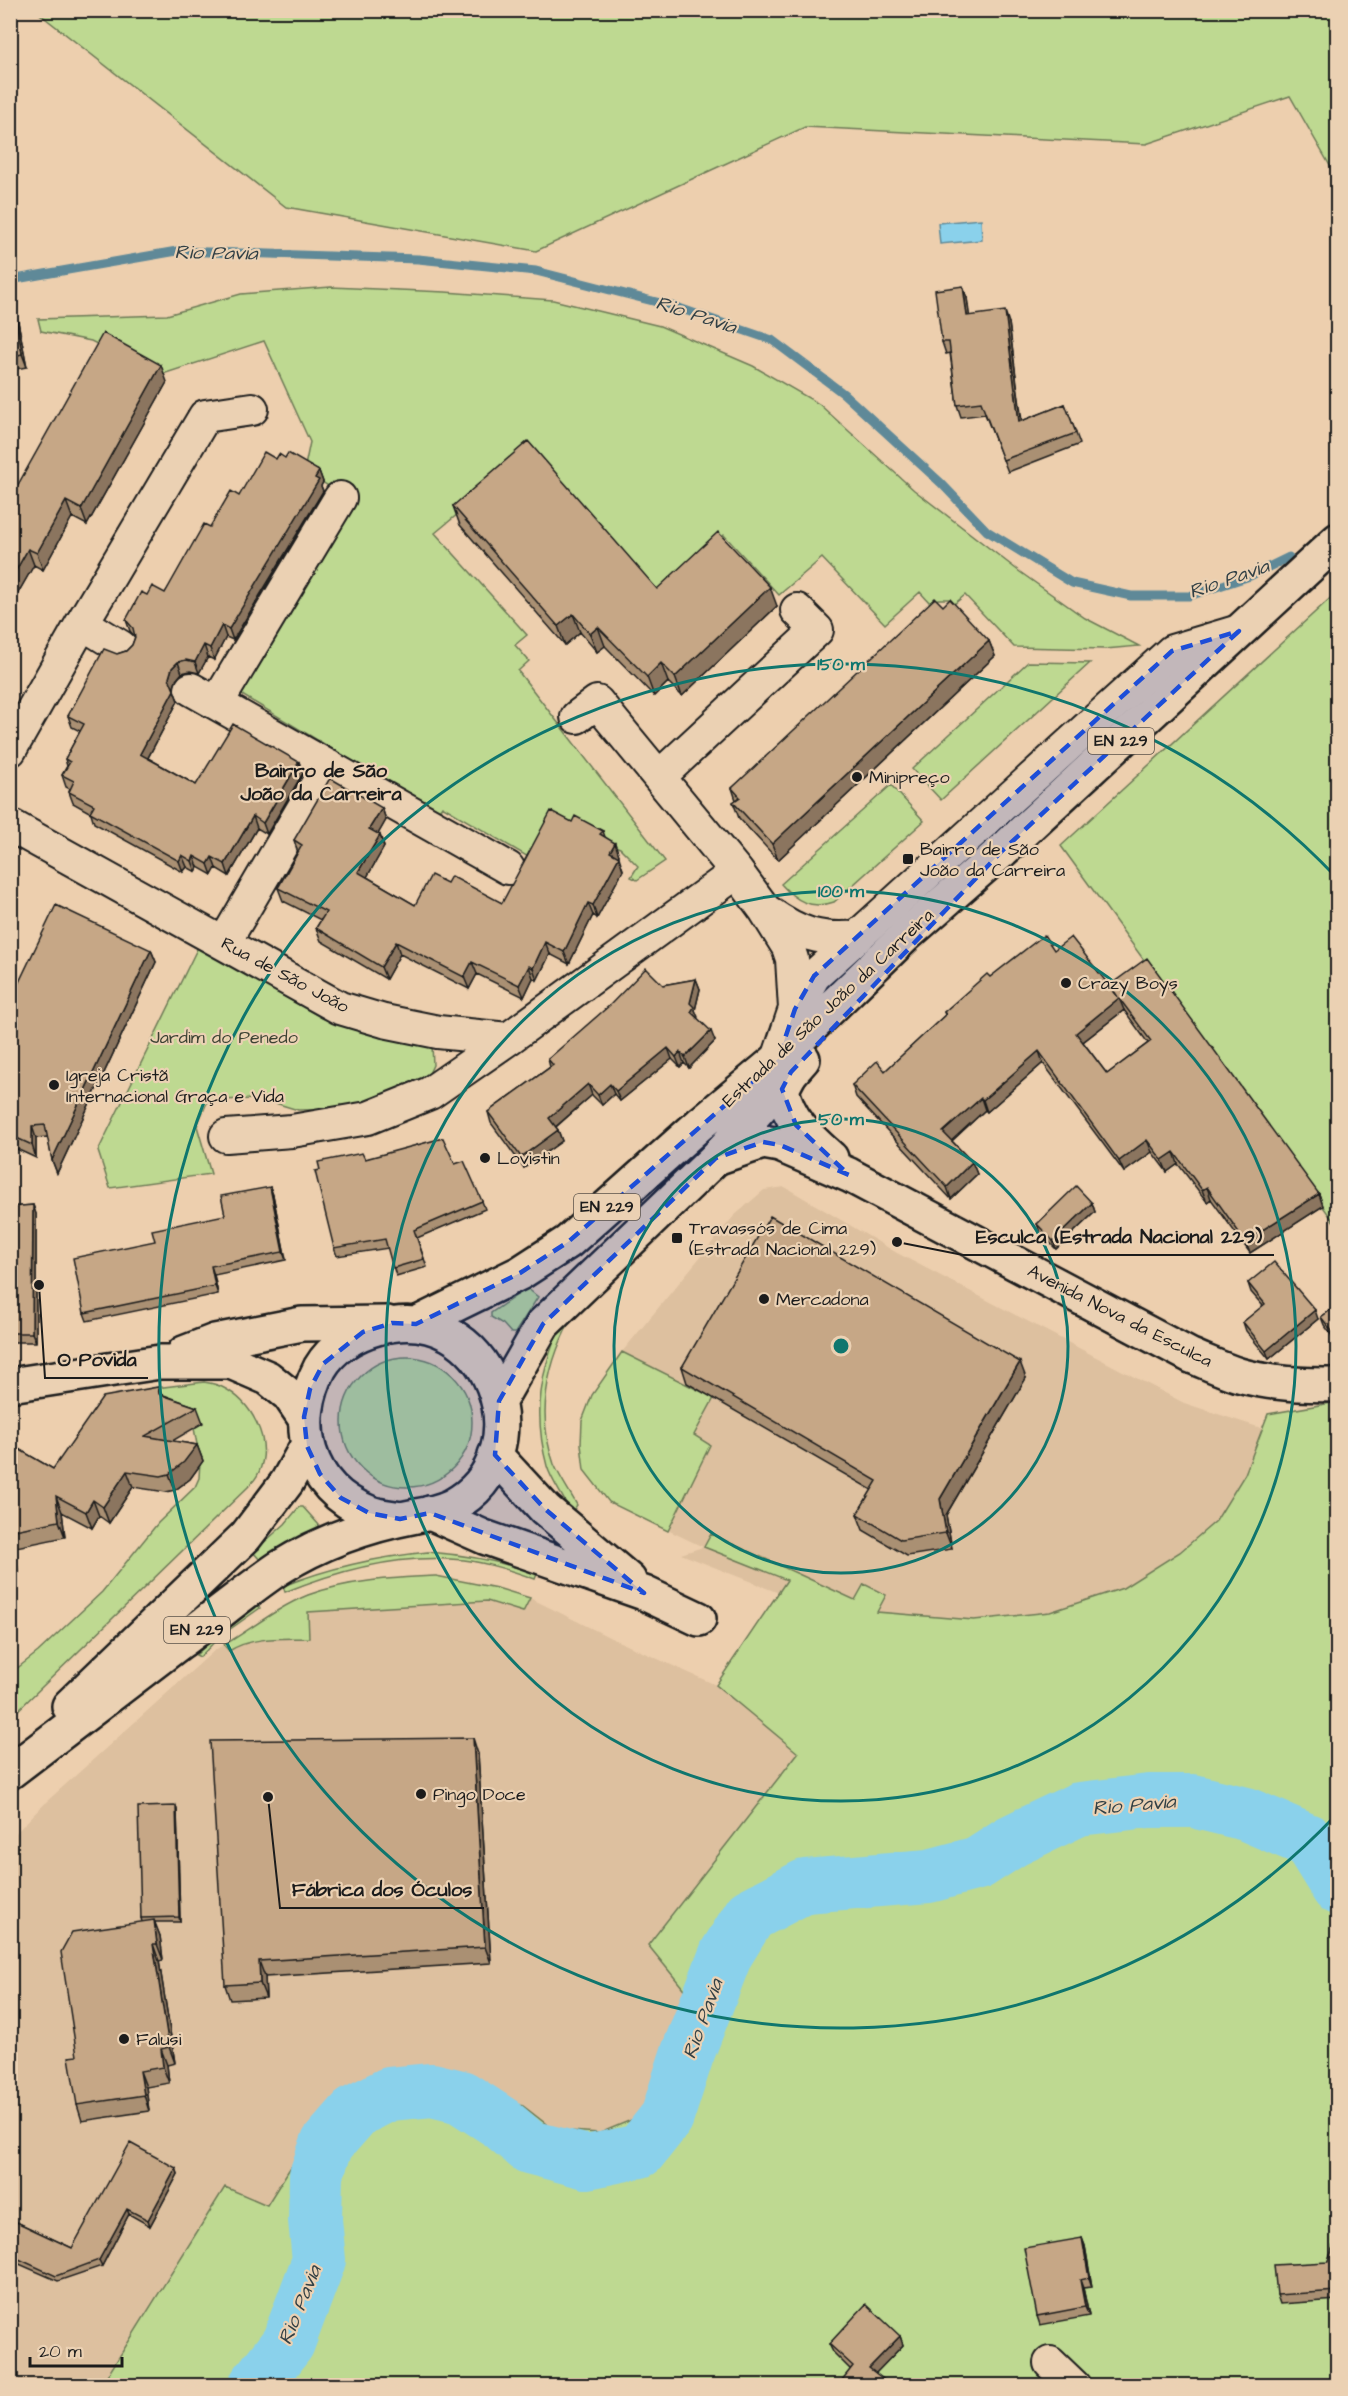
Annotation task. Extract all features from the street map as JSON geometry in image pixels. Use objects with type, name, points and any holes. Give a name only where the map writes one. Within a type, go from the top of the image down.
[{"type":"main road","name":"Estrada de São João da Carreira","points":[[404,1324],[520,1273],[568,1242],[700,1124],[785,1066],[925,936],[1003,850],[1338,540]]},
{"type":"main road","name":"Estrada de São João da Carreira","points":[[499,1401],[543,1324],[716,1158],[785,1066]]},
{"type":"main road","name":"Avenida Nova da Esculca","points":[[785,1066],[782,1089],[784,1103],[796,1125],[849,1175]]},
{"type":"main road","name":"Avenida Nova da Esculca","points":[[716,1158],[763,1142],[780,1145],[849,1175],[1191,1356],[1237,1375],[1255,1379],[1310,1385],[1338,1385]]},
{"type":"main road","points":[[160,1362],[215,1341],[302,1324],[404,1324]]},
{"type":"main road","name":"EN 229","points":[[10,1764],[126,1649],[246,1536],[287,1482],[306,1431],[310,1389],[323,1364],[343,1343],[363,1332],[404,1324],[439,1330],[460,1342],[472,1353],[492,1378],[499,1401],[501,1428],[495,1455],[485,1475],[470,1493],[452,1506],[346,1536],[280,1568],[10,1772]]},
{"type":"main road","points":[[10,1384],[160,1362],[231,1362],[268,1378],[289,1395],[306,1431],[320,1474],[341,1498],[369,1513],[415,1516],[484,1537],[644,1593],[699,1619]]},
{"type":"main road","points":[[495,1455],[545,1509],[644,1593]]},
{"type":"street","points":[[10,750],[82,623],[205,416],[252,409]]},
{"type":"street","points":[[340,498],[204,696],[508,868]]},
{"type":"street","points":[[659,777],[817,630],[797,610]]},
{"type":"street","points":[[82,623],[121,647]]},
{"type":"street","points":[[795,1009],[814,976],[1172,651],[1239,631]]},
{"type":"street","points":[[577,717],[597,702],[736,872],[765,910],[788,946],[792,958],[795,1009],[785,1066]]},
{"type":"street","points":[[224,943],[328,766]]},
{"type":"street","name":"Rua de São João","points":[[10,825],[340,1008],[384,1022],[438,1032],[508,1039]]},
{"type":"street","points":[[226,1136],[292,1131],[368,1118],[430,1093],[508,1039],[736,872]]},
{"type":"street","points":[[765,910],[788,926],[810,936],[838,939],[858,937]]},
{"type":"street","points":[[1050,2363],[1074,2385]]},
{"type":"highlighted area","points":[[1239,631],[1003,850],[791,1072],[782,1089],[796,1125],[849,1175],[780,1145],[763,1142],[716,1158],[543,1324],[499,1401],[495,1455],[545,1509],[644,1593],[430,1513],[400,1519],[369,1513],[341,1498],[320,1474],[307,1446],[304,1417],[310,1389],[323,1364],[363,1332],[392,1323],[416,1324],[520,1273],[568,1242],[778,1059],[795,1009],[814,976],[1172,651]]},
{"type":"shaded area","points":[[785,1187],[897,1253],[1184,1403],[1264,1429],[1245,1474],[1216,1521],[1180,1552],[1123,1588],[1050,1612],[974,1620],[876,1612],[798,1753],[648,1944],[692,1998],[662,2074],[641,2116],[600,2133],[554,2130],[523,2106],[474,2092],[435,2075],[317,2125],[267,2206],[225,2187],[101,2385],[11,2385],[10,1839],[45,1803],[215,1650],[307,1596],[341,1586],[388,1579],[436,1576],[530,1598],[611,1638],[716,1685],[779,1593],[681,1554],[703,1547],[609,1502],[584,1470],[581,1444],[582,1421],[592,1395],[622,1352],[734,1216],[764,1190]]},
{"type":"green space","points":[[36,11],[1337,11],[1337,178],[1290,96],[1146,144],[805,127],[536,251],[286,207]]},
{"type":"green space","points":[[331,287],[553,300],[660,326],[753,366],[819,404],[914,490],[1020,572],[1085,618],[1139,646],[1105,649],[1014,647],[965,595],[953,605],[949,599],[938,599],[930,603],[920,592],[885,624],[822,558],[779,595],[724,535],[657,600],[529,455],[435,533],[527,635],[515,645],[529,661],[518,671],[665,861],[637,880],[631,877],[638,866],[620,848],[607,843],[535,861],[442,806],[438,812],[232,689],[348,498],[304,471],[310,442],[264,341],[160,375],[91,341],[41,331],[38,319],[167,315],[241,294]]},
{"type":"green space","points":[[1337,592],[1337,1226],[1061,846]]},
{"type":"green space","points":[[1028,662],[1090,663],[941,800],[912,769]]},
{"type":"green space","points":[[891,785],[924,821],[834,902],[818,905],[804,902],[781,884]]},
{"type":"green space","name":"Jardim do Penedo","points":[[198,947],[322,1018],[368,1033],[432,1045],[433,1065],[424,1084],[350,1109],[298,1110],[262,1099],[208,1100],[197,1126],[211,1174],[110,1188],[98,1151]]},
{"type":"green space","points":[[527,1288],[538,1297],[515,1333],[511,1333],[503,1324],[491,1317],[491,1313]]},
{"type":"green space","points":[[562,1322],[567,1327],[549,1377],[545,1411],[546,1429],[554,1464],[577,1505],[573,1511],[568,1507],[547,1466],[540,1428],[544,1375],[548,1357]]},
{"type":"green space","points":[[622,1352],[714,1398],[694,1435],[710,1445],[668,1531],[609,1502],[584,1470],[581,1444],[582,1421],[592,1395]]},
{"type":"green space","points":[[407,1357],[432,1362],[453,1376],[467,1397],[472,1422],[467,1447],[453,1468],[432,1482],[407,1487],[382,1482],[361,1468],[347,1447],[342,1422],[347,1397],[361,1376],[382,1362]]},
{"type":"green space","points":[[204,1382],[218,1385],[232,1393],[242,1402],[257,1423],[263,1447],[263,1460],[257,1476],[11,1717],[11,1673],[38,1652],[102,1592],[158,1523],[195,1487],[199,1478],[200,1461],[194,1428],[150,1406],[148,1389]]},
{"type":"green space","points":[[1337,1402],[1337,2385],[101,2386],[225,2187],[267,2205],[317,2125],[360,2089],[435,2075],[474,2092],[523,2106],[554,2130],[600,2133],[641,2116],[662,2074],[691,1998],[648,1945],[798,1753],[716,1685],[787,1580],[704,1547],[711,1534],[855,1600],[864,1584],[886,1595],[877,1612],[974,1620],[1050,1612],[1123,1588],[1180,1552],[1216,1521],[1245,1474],[1268,1414]]},
{"type":"green space","points":[[299,1507],[303,1507],[319,1525],[318,1529],[298,1537],[261,1561],[253,1552],[285,1524]]},
{"type":"green space","points":[[428,1552],[484,1559],[537,1574],[535,1579],[473,1561],[441,1558],[418,1559],[350,1570],[285,1592],[283,1586],[354,1564]]},
{"type":"green space","points":[[436,1576],[497,1588],[530,1598],[523,1612],[487,1601],[308,1612],[309,1638],[257,1641],[229,1651],[224,1645],[286,1606],[323,1590],[371,1581]]},
{"type":"green space","points":[[258,1604],[260,1608],[219,1637],[200,1657],[196,1655],[235,1618]]},
{"type":"water","points":[[981,219],[982,240],[940,244],[938,223]]},
{"type":"building","points":[[963,286],[967,316],[1005,311],[1019,422],[1065,404],[1076,433],[1003,460],[981,402],[957,405],[949,342],[942,342],[935,290]]},
{"type":"building","points":[[14,309],[22,354],[10,357],[10,310]]},
{"type":"building","points":[[103,333],[161,365],[81,509],[66,501],[37,553],[28,549],[10,581],[10,499]]},
{"type":"building","points":[[528,441],[657,589],[718,532],[770,587],[675,677],[661,663],[647,677],[598,627],[590,634],[573,614],[558,626],[453,506]]},
{"type":"building","points":[[264,452],[276,459],[279,454],[285,458],[288,453],[319,471],[315,478],[319,480],[229,629],[222,625],[210,648],[204,645],[195,662],[186,660],[178,662],[172,668],[169,678],[174,690],[140,754],[196,785],[233,724],[299,762],[263,823],[253,816],[225,864],[212,857],[208,864],[194,856],[192,861],[182,855],[179,861],[90,812],[94,805],[69,792],[74,781],[62,775],[70,762],[65,759],[84,724],[68,716],[104,649],[117,654],[126,651],[132,645],[135,637],[133,628],[126,620],[141,592],[147,595],[152,586],[165,593],[204,524],[210,527],[231,491],[239,496]]},
{"type":"building","points":[[935,598],[943,606],[950,599],[989,641],[772,844],[733,802],[740,797],[732,788]]},
{"type":"building","points":[[330,778],[382,808],[369,829],[380,835],[358,872],[415,905],[431,875],[447,883],[451,876],[502,903],[551,811],[572,822],[575,816],[603,831],[600,834],[615,843],[610,852],[619,857],[593,905],[588,903],[564,952],[545,942],[533,968],[529,966],[519,985],[472,962],[464,977],[396,942],[381,967],[316,928],[326,912],[278,888],[302,845],[294,840]]},
{"type":"building","name":"Igreja Cristã Internacional Graça e Vida","points":[[56,905],[151,950],[52,1160],[45,1125],[32,1126],[32,1145],[10,1135],[10,1001]]},
{"type":"building","points":[[1044,935],[1054,950],[1071,937],[1118,997],[1110,985],[1147,958],[1319,1194],[1245,1241],[1207,1187],[1202,1190],[1174,1152],[1162,1160],[1147,1140],[1119,1161],[1039,1051],[943,1132],[972,1162],[947,1187],[852,1085],[877,1061],[885,1071],[946,1014],[944,1012],[987,974],[990,977]],"holes":[[[1119,998],[1151,1041],[1107,1074],[1076,1033]]]},
{"type":"building","points":[[646,968],[663,985],[696,979],[690,1003],[694,1007],[691,1012],[711,1031],[685,1057],[680,1052],[676,1057],[668,1048],[616,1091],[610,1084],[598,1095],[588,1084],[549,1118],[558,1130],[521,1157],[488,1112],[553,1065],[548,1059],[610,1005]]},
{"type":"building","points":[[443,1138],[455,1164],[464,1161],[482,1201],[414,1230],[424,1259],[393,1268],[385,1239],[334,1248],[315,1171],[320,1170],[318,1162],[362,1153],[365,1159]]},
{"type":"building","points":[[1076,1186],[1092,1203],[1053,1241],[1037,1224]]},
{"type":"building","points":[[270,1187],[283,1252],[211,1266],[215,1286],[84,1313],[73,1258],[155,1241],[152,1230],[225,1215],[221,1196]]},
{"type":"building","points":[[33,1205],[32,1333],[10,1333],[10,1207]]},
{"type":"building","points":[[770,1216],[1020,1362],[940,1499],[946,1533],[901,1540],[857,1514],[877,1481],[682,1367]]},
{"type":"building","points":[[1274,1262],[1315,1310],[1266,1351],[1243,1322],[1265,1304],[1248,1283]]},
{"type":"building","points":[[1338,1305],[1338,1339],[1321,1317]]},
{"type":"building","points":[[158,1387],[159,1394],[197,1407],[145,1436],[197,1445],[184,1462],[169,1474],[161,1476],[127,1471],[103,1507],[93,1500],[86,1512],[56,1496],[59,1521],[10,1531],[10,1444],[53,1469],[103,1397]]},
{"type":"building","points":[[10,1532],[13,1560],[10,1566]]},
{"type":"building","points":[[473,1738],[485,1947],[259,1961],[260,1983],[225,1985],[210,1741]]},
{"type":"building","points":[[176,1806],[179,1917],[141,1918],[138,1807]]},
{"type":"building","name":"Falusi","points":[[154,1920],[157,1944],[153,1944],[169,2047],[161,2049],[163,2067],[140,2071],[144,2095],[77,2105],[69,2057],[77,2056],[61,1952],[72,1932]]},
{"type":"building","points":[[130,2143],[176,2168],[148,2220],[127,2209],[99,2260],[56,2276],[10,2255],[10,2219],[72,2248]]},
{"type":"building","points":[[1338,2232],[1338,2291],[1277,2295],[1274,2265],[1328,2262]]},
{"type":"building","points":[[1082,2238],[1089,2278],[1080,2280],[1085,2307],[1037,2316],[1024,2248]]},
{"type":"building","points":[[866,2304],[900,2336],[869,2368],[891,2385],[838,2385],[853,2366],[829,2344]]},
{"type":"waterway","name":"Rio Pavia","points":[[10,280],[177,251],[418,259],[536,271],[676,307],[772,340],[844,394],[941,483],[987,531],[1072,583],[1131,596],[1189,596],[1250,576],[1289,557]]},
{"type":"waterway","name":"Rio Pavia","points":[[255,2386],[288,2343],[319,2260],[315,2220],[316,2175],[327,2144],[356,2111],[389,2094],[432,2090],[461,2097],[501,2123],[529,2147],[587,2162],[640,2151],[667,2117],[687,2055],[726,1954],[750,1915],[805,1886],[929,1876],[978,1863],[1012,1841],[1079,1809],[1149,1801],[1193,1801],[1246,1814],[1309,1841],[1338,1888]]},
{"type":"place","name":"Minipreço","points":[[857,777]]},
{"type":"place","name":"Bairro de São João da Carreira","points":[[908,859]]},
{"type":"place","name":"Crazy Boys","points":[[1066,983]]},
{"type":"place","name":"Igreja Cristã Internacional Graça e Vida","points":[[54,1085]]},
{"type":"place","name":"Lovistin","points":[[485,1158]]},
{"type":"place","name":"Travassós de Cima (Estrada Nacional 229)","points":[[677,1238]]},
{"type":"place","name":"Esculca (Estrada Nacional 229)","points":[[897,1242]]},
{"type":"place","name":"O Povida","points":[[39,1285]]},
{"type":"place","name":"Mercadona","points":[[764,1299]]},
{"type":"place","name":"Pingo Doce","points":[[421,1794]]},
{"type":"place","name":"Fábrica dos Óculos","points":[[268,1797]]},
{"type":"place","name":"Falusi","points":[[124,2039]]},
{"type":"district","name":"Bairro de São João da Carreira","points":[[321,782]]}]
